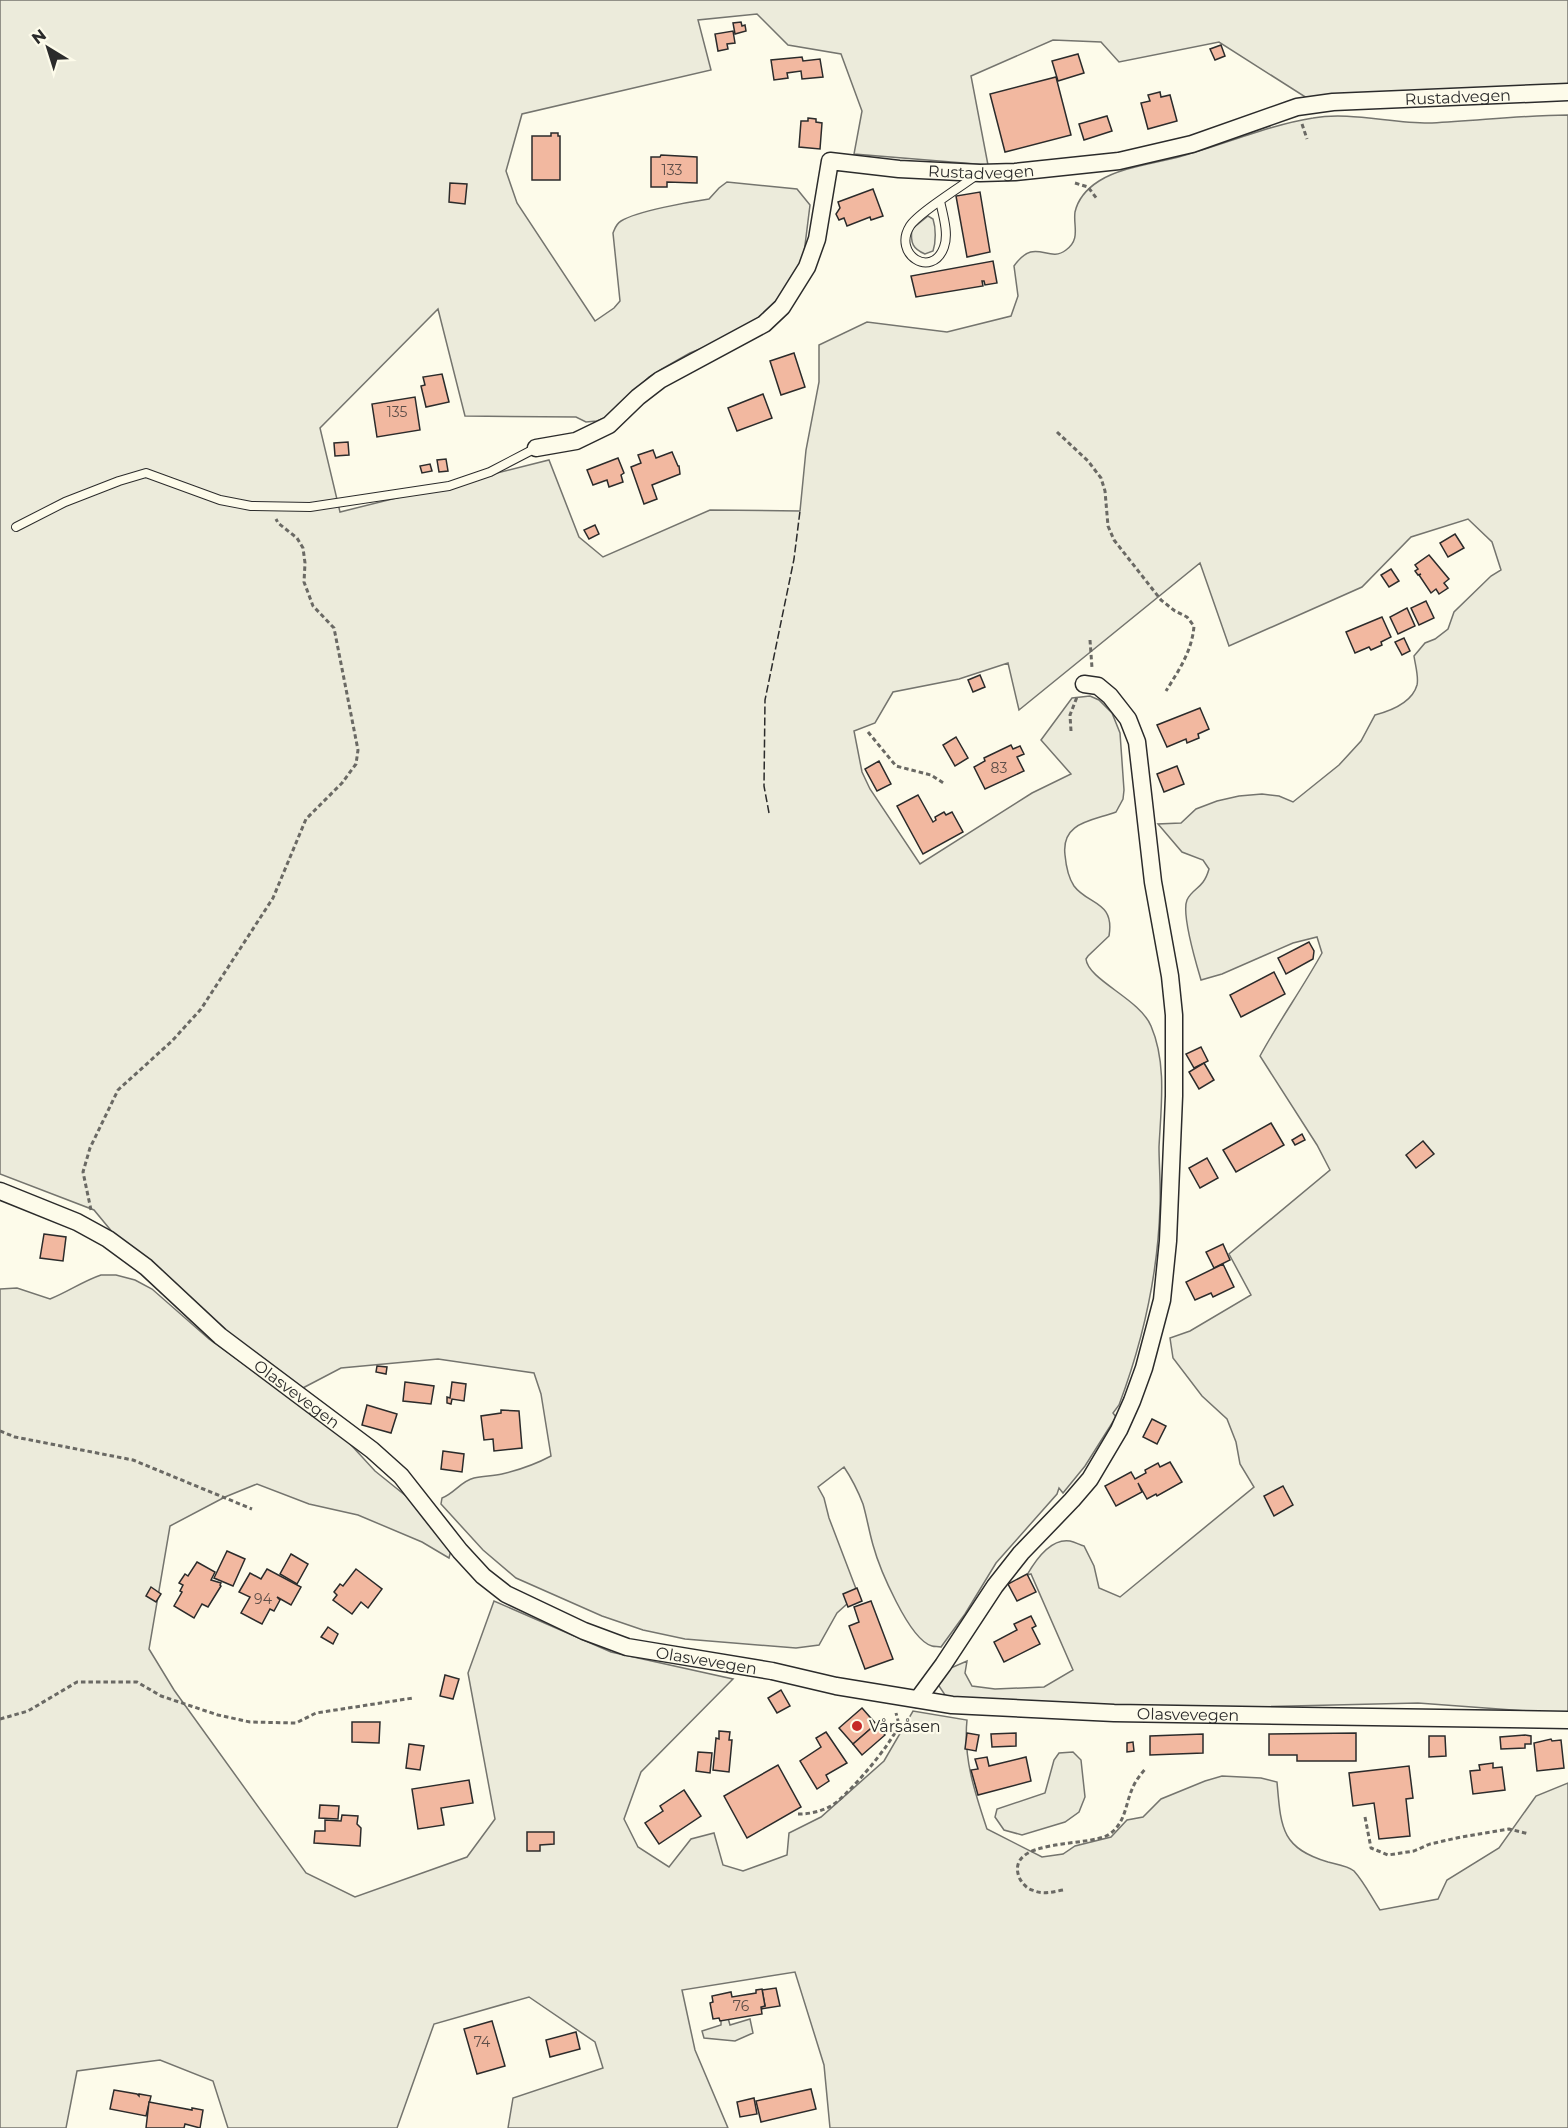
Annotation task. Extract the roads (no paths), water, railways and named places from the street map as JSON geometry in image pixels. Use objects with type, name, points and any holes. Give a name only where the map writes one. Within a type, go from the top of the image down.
[{"type":"street","name":"Rustadvegen","points":[[536,448],[576,441],[609,425],[638,397],[660,380],[764,324],[782,307],[807,267],[817,239],[830,161],[909,170],[1015,172],[1119,161],[1156,154],[1192,144],[1297,107],[1333,102],[1568,92]]},
{"type":"street","points":[[918,1699],[995,1586],[1021,1553],[1072,1500],[1095,1470],[1119,1430],[1132,1401],[1144,1368],[1162,1300],[1168,1241],[1174,1096],[1174,1015],[1170,976],[1152,882],[1137,742],[1128,719],[1110,696],[1098,686],[1084,684]]},
{"type":"street","name":"Olasvevegen","points":[[0,1191],[77,1222],[108,1239],[146,1267],[220,1336],[372,1449],[400,1476],[483,1576],[506,1594],[584,1631],[627,1647],[772,1671],[836,1686],[952,1705],[1114,1713],[1568,1720]]},
{"type":"lane","points":[[940,201],[945,233],[944,248],[935,260],[924,263],[914,260],[906,248],[906,234],[911,223],[940,201],[980,173]]},
{"type":"lane","points":[[16,527],[65,502],[146,473],[220,500],[251,506],[310,507],[449,486],[490,472],[536,448]]},
{"type":"place","name":"Vårsåsen","points":[[857,1726]]}]
